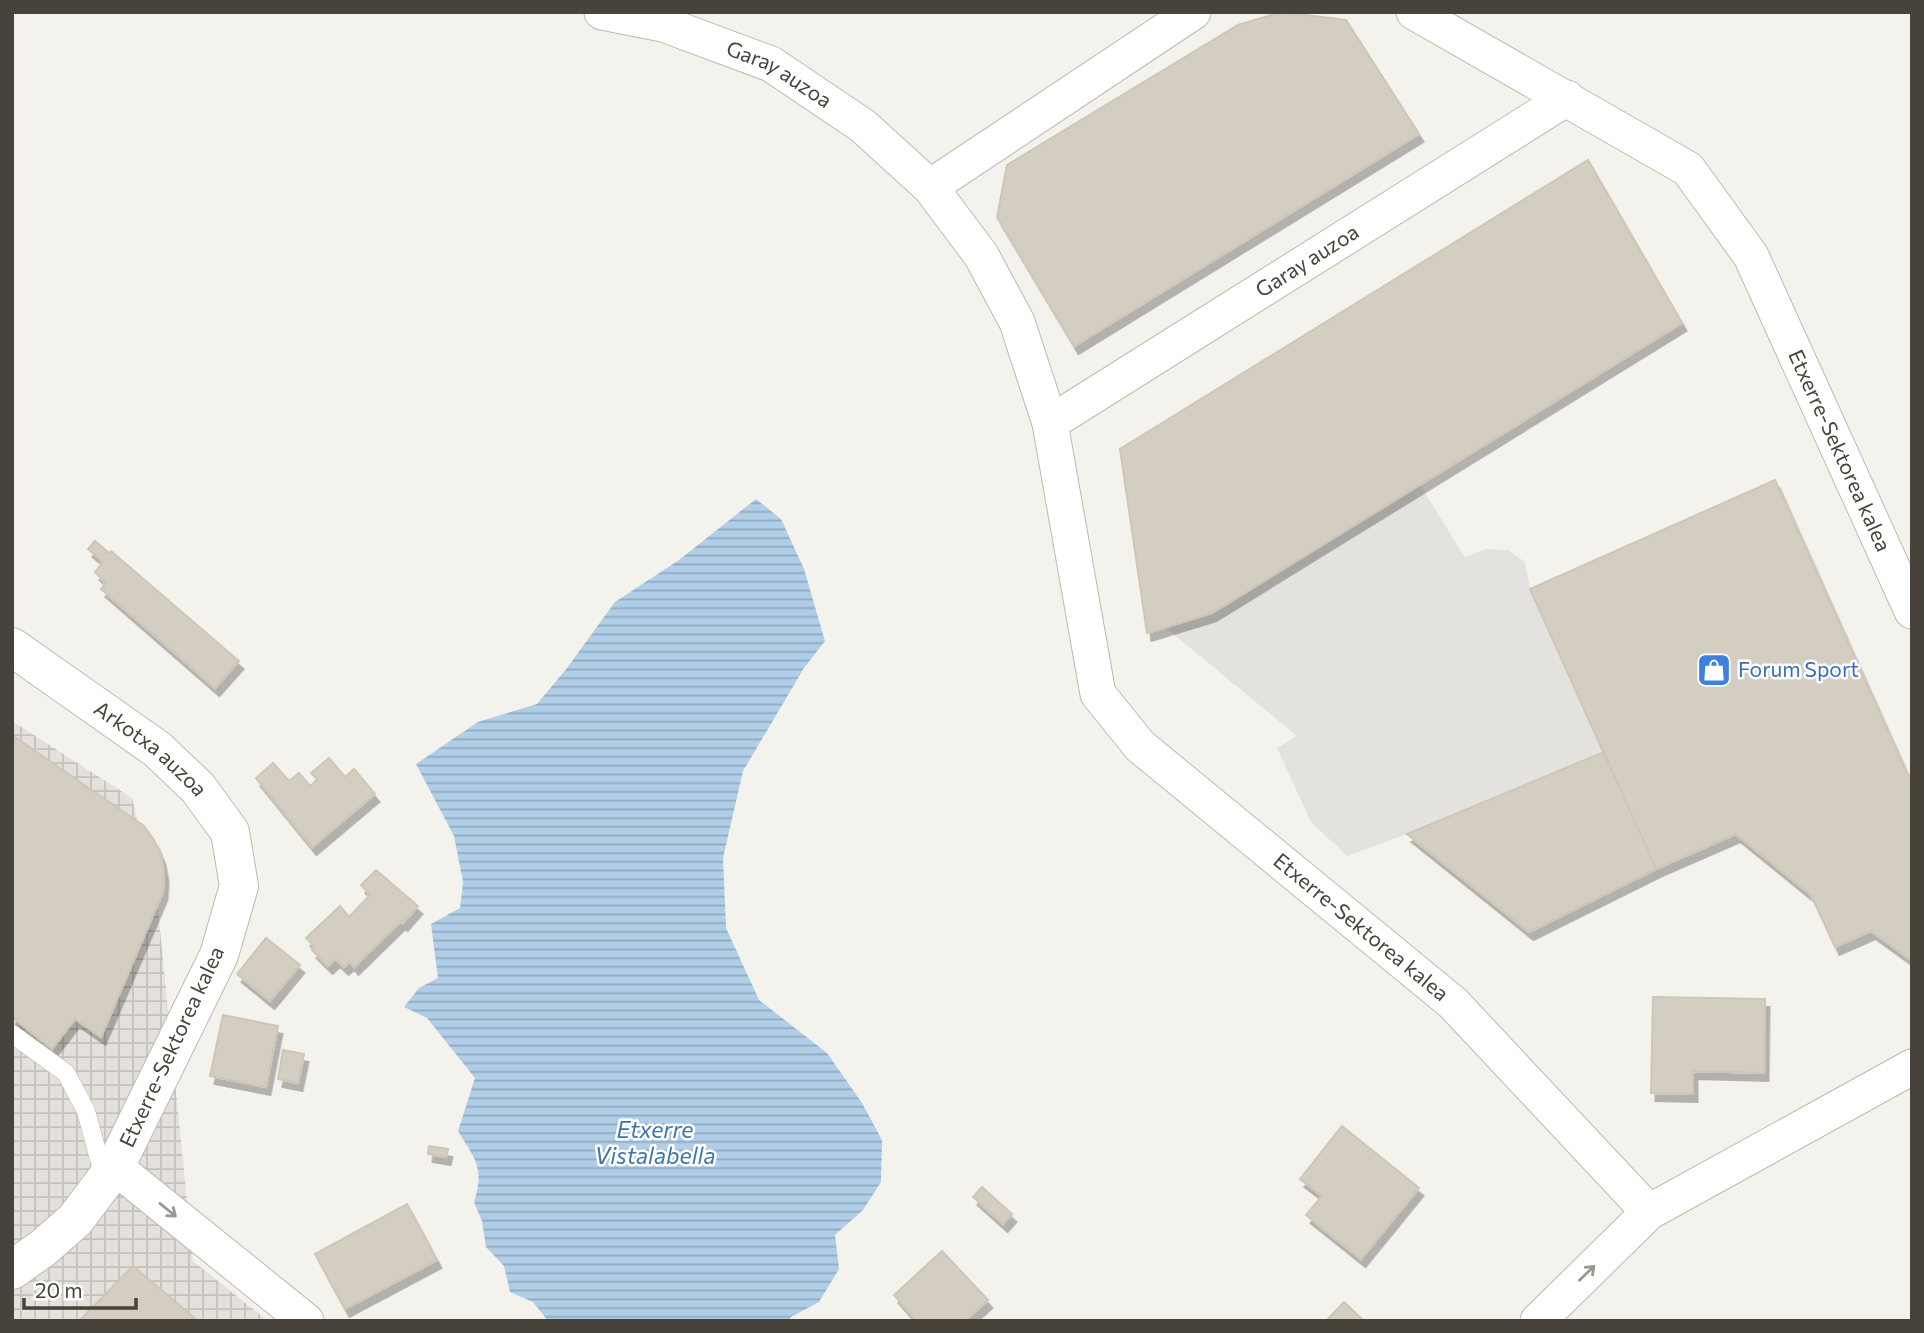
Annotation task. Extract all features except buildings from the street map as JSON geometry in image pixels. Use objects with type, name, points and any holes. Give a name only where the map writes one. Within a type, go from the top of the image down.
[{"type":"street","name":"Garay auzoa","points":[[602,12],[663,24],[771,64],[863,126],[930,187],[981,255],[1017,322],[1050,423],[1089,641]]},
{"type":"street","points":[[930,187],[1193,12]]},
{"type":"street","points":[[1414,12],[1567,98]]},
{"type":"street","name":"Garay auzoa","points":[[1050,423],[1567,98]]},
{"type":"street","name":"Etxerre-Sektorea kalea","points":[[1567,98],[1688,169],[1751,256],[1912,611]]},
{"type":"street","name":"Etxerre-Sektorea kalea","points":[[1089,641],[1098,694],[1140,746],[1453,1003],[1649,1212]]},
{"type":"street","name":"Arkotxa auzoa","points":[[12,648],[157,749],[198,788],[230,832],[239,886]]},
{"type":"street","name":"Etxerre-Sektorea kalea","points":[[12,1270],[75,1220],[110,1174],[219,955],[239,886]]},
{"type":"street","points":[[1538,1321],[1649,1212],[1912,1067]]},
{"type":"street","name":"Etxerre-Sektorea kalea","points":[[110,1174],[306,1321]]},
{"type":"lane","points":[[12,1034],[65,1073],[86,1111],[110,1174]]},
{"type":"shaded area","points":[[1420,485],[1465,557],[1485,549],[1508,550],[1525,562],[1530,589],[1604,752],[1407,834],[1347,856],[1311,822],[1277,748],[1297,736],[1166,628],[1212,613]]},
{"type":"shaded area","points":[[12,721],[132,798],[158,910],[193,1261],[268,1321],[12,1321]]},
{"type":"water","name":"Etxerre Vistalabella","points":[[756,499],[781,519],[804,569],[825,641],[804,668],[743,771],[723,858],[726,928],[759,1000],[827,1053],[862,1103],[882,1140],[881,1182],[863,1210],[835,1235],[839,1269],[819,1302],[788,1321],[548,1321],[533,1302],[510,1292],[504,1266],[486,1247],[482,1221],[474,1202],[479,1181],[477,1164],[458,1131],[475,1078],[427,1018],[404,1007],[419,988],[438,978],[431,924],[460,908],[463,882],[454,836],[416,764],[478,722],[537,704],[615,602],[679,560]]},
{"type":"place","name":"Forum Sport","points":[[1714,670]]}]
